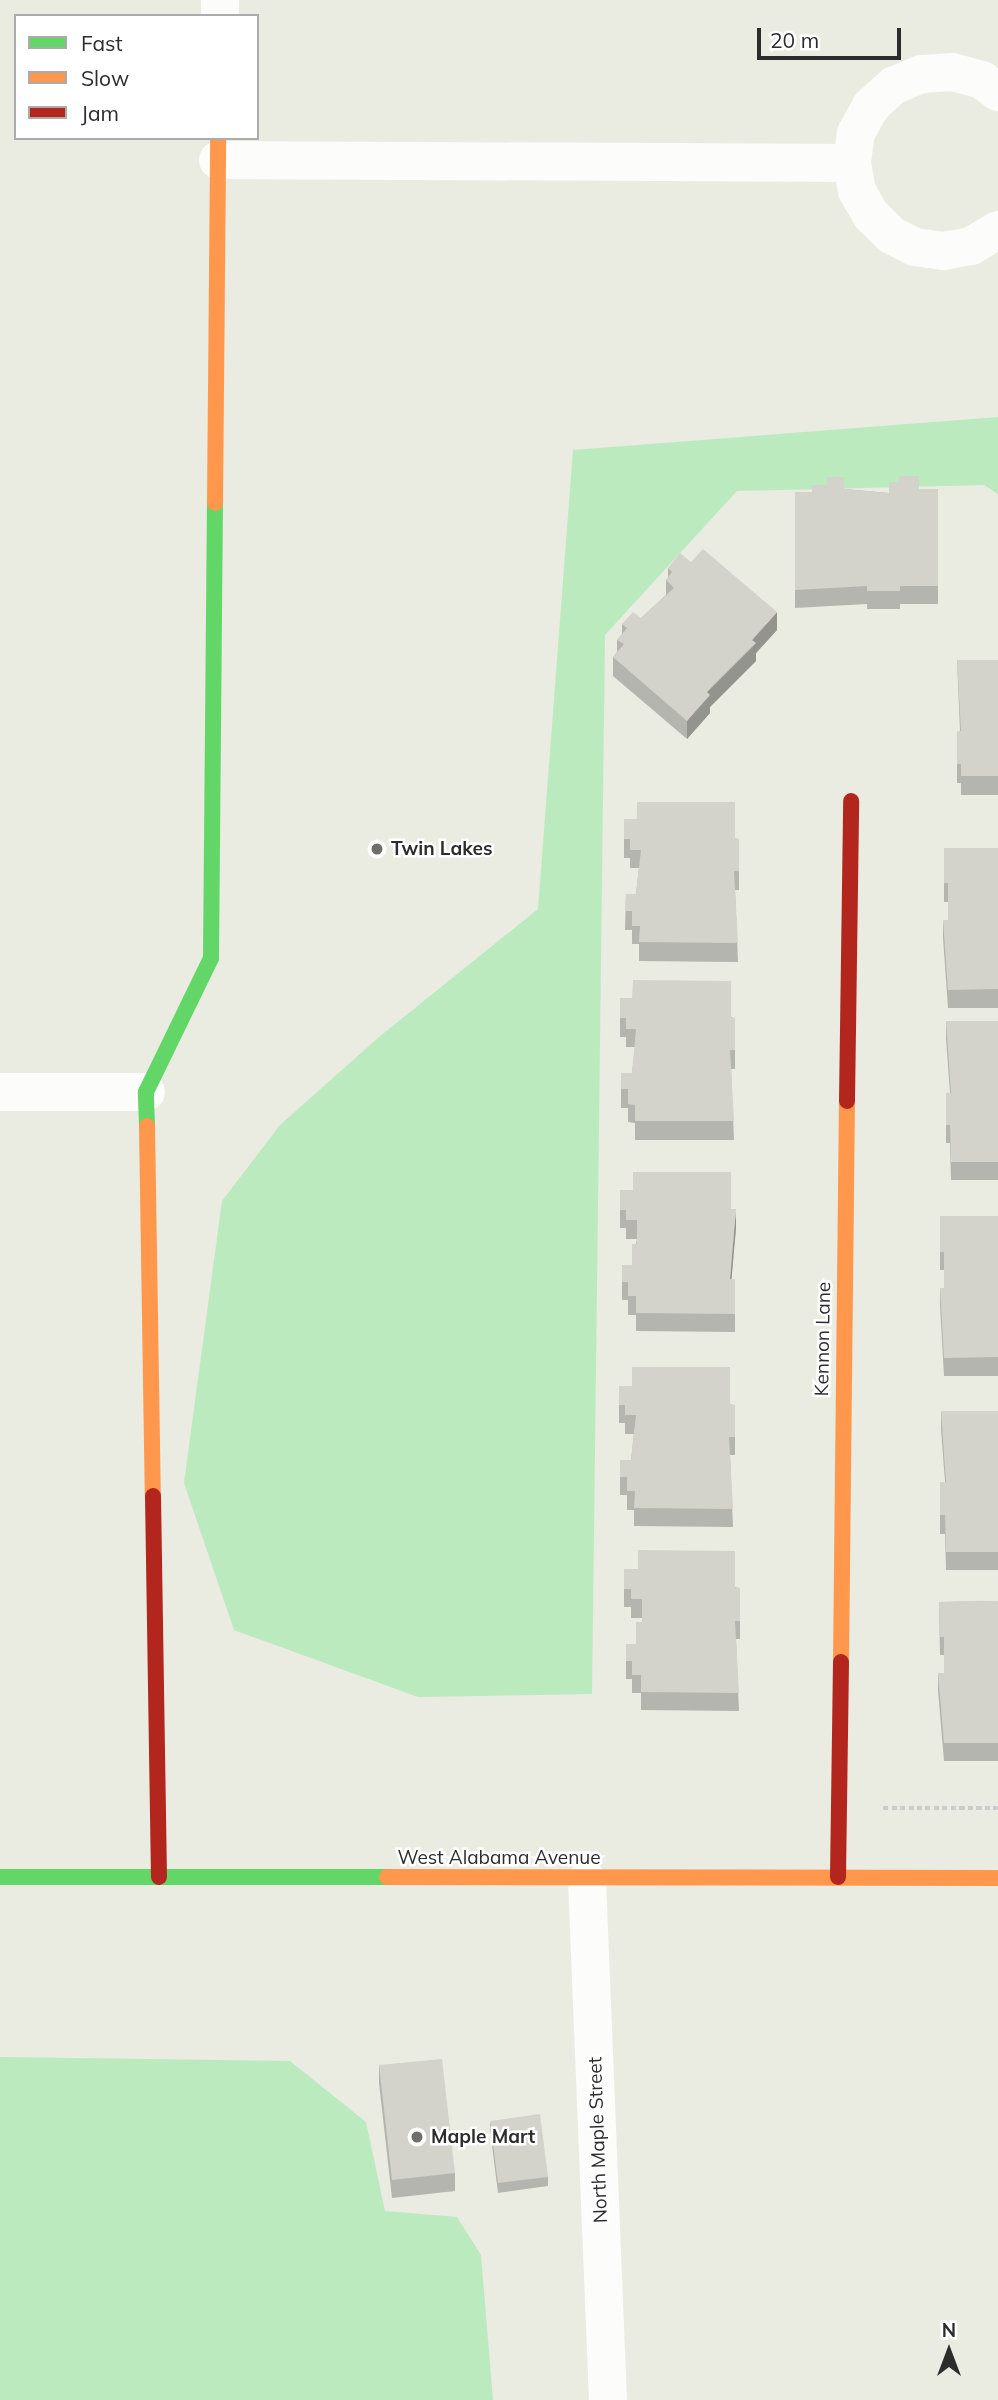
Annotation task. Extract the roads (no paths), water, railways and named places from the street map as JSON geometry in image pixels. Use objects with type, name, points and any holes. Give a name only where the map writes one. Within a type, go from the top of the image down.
[{"type":"street","points":[[998,92],[982,80],[952,72],[921,74],[893,86],[871,106],[856,133],[852,163],[857,191],[871,215],[891,234],[915,247],[943,251],[971,246],[998,230]]},
{"type":"street","points":[[159,1877],[146,1092],[211,958],[218,149],[852,163]]},
{"type":"street","name":"Kennon Lane","points":[[838,1877],[851,801]]},
{"type":"street","points":[[0,1092],[146,1092]]},
{"type":"street","name":"West Alabama Avenue","points":[[0,1877],[587,1880],[998,1878]]},
{"type":"street","name":"North Maple Street","points":[[587,1880],[608,2400]]},
{"type":"place","name":"Twin Lakes","points":[[377,849]]},
{"type":"place","name":"Maple Mart","points":[[417,2137]]}]
